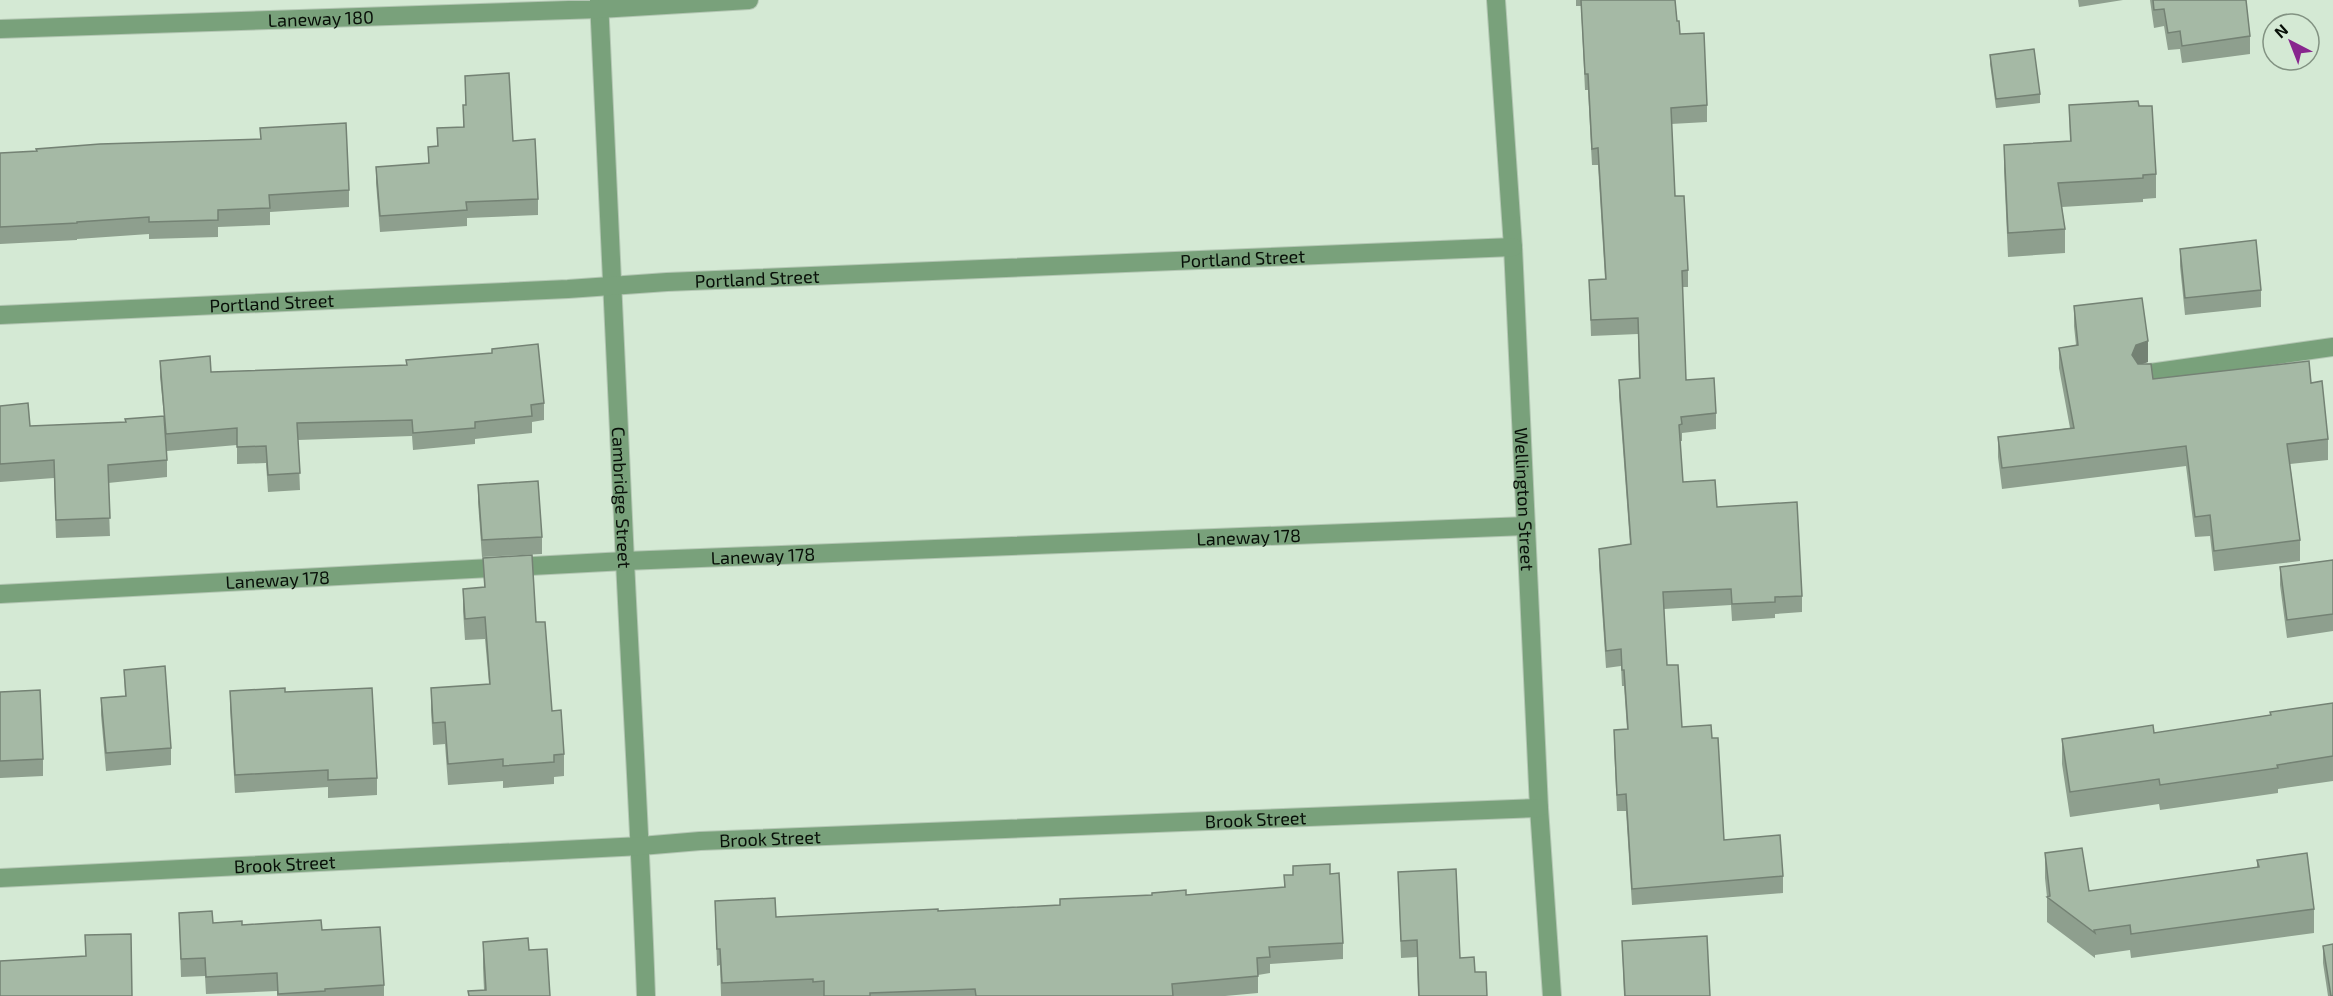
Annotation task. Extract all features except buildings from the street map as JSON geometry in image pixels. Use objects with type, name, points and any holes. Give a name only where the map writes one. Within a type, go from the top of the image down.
[{"type":"street","name":"Laneway 180","points":[[0,29],[599,4],[749,0]]},
{"type":"street","name":"Wellington Street","points":[[1496,0],[1513,247],[1539,808],[1552,996]]},
{"type":"street","name":"Cambridge Street","points":[[599,4],[641,846],[646,996]]},
{"type":"street","name":"Portland Street","points":[[0,315],[1513,247]]},
{"type":"street","points":[[2143,374],[2333,347]]},
{"type":"street","name":"Laneway 178","points":[[0,594],[625,561],[1526,526]]},
{"type":"street","name":"Brook Street","points":[[0,878],[712,841],[1539,808]]}]
